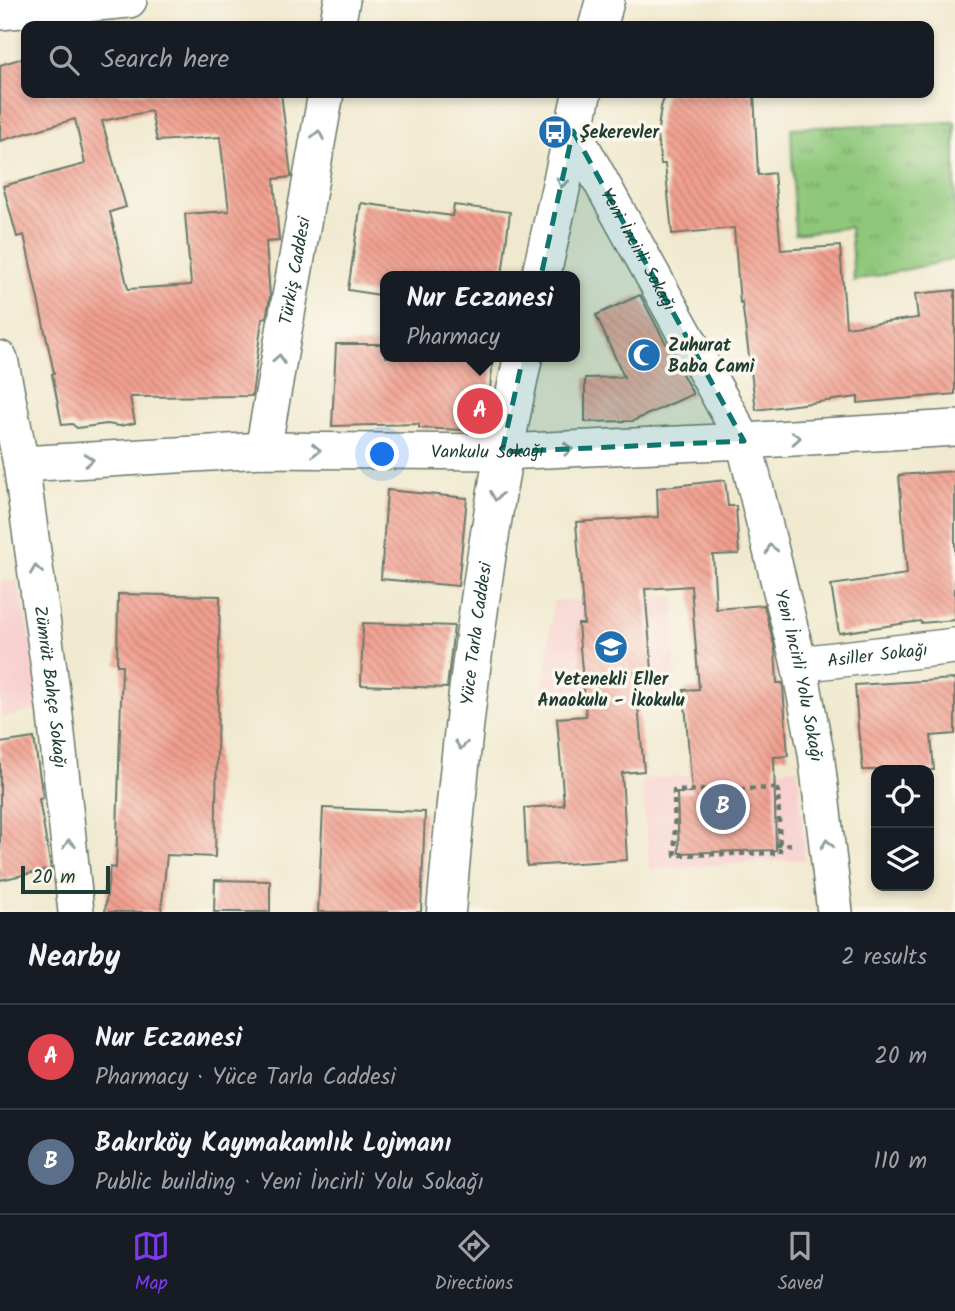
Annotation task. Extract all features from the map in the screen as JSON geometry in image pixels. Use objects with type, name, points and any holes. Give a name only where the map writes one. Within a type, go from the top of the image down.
[{"type":"main road","points":[[599,21],[605,0]]},
{"type":"main road","points":[[542,271],[581,98]]},
{"type":"main road","name":"Yüce Tarla Caddesi","points":[[446,912],[457,779],[474,635],[502,452],[522,362]]},
{"type":"street","points":[[0,12],[126,0]]},
{"type":"street","points":[[338,21],[342,0]]},
{"type":"street","name":"Türkiş Caddesi","points":[[263,450],[325,98]]},
{"type":"street","name":"Yeni İncirli Sokağı","points":[[573,131],[744,442]]},
{"type":"street","name":"Zümrüt Bahçe Sokağı","points":[[0,359],[54,706],[76,912]]},
{"type":"street","name":"Vankulu Sokağı","points":[[13,446],[502,452],[744,442],[955,428]]},
{"type":"street","name":"Yeni İncirli Yolu Sokağı","points":[[744,442],[799,664],[816,753],[835,912]]},
{"type":"street","name":"Asiller Sokağı","points":[[799,664],[955,646]]},
{"type":"path","points":[[778,788],[780,853],[676,856],[674,791],[682,789],[778,788]]},
{"type":"highlighted area","points":[[573,131],[744,441],[502,452]]},
{"type":"shaded area","points":[[17,581],[46,708],[0,718],[0,582]]},
{"type":"shaded area","name":"Yetenekli Eller Anaokulu - İkokulu","points":[[674,597],[675,692],[543,696],[553,601]]},
{"type":"shaded area","points":[[798,768],[805,859],[649,870],[642,779]]},
{"type":"green space","points":[[955,122],[955,259],[854,281],[850,227],[795,234],[791,128]]},
{"type":"building","points":[[21,59],[21,98],[282,98],[291,177],[274,179],[279,241],[266,242],[270,297],[266,318],[262,319],[252,396],[130,397],[135,423],[77,428],[72,424],[62,425],[52,374],[54,373],[24,235],[17,237],[3,186],[85,164],[75,119],[0,141],[0,65]],"holes":[[[151,111],[157,141],[220,137],[229,211],[185,214],[191,285],[128,289],[110,212],[126,207],[102,121]]]},
{"type":"building","points":[[664,98],[754,98],[758,175],[774,173],[781,250],[840,246],[846,327],[918,318],[915,294],[955,290],[955,394],[858,403],[858,397],[756,410],[742,302],[740,303],[734,228],[672,234],[665,164],[661,164],[657,136]]},
{"type":"building","points":[[361,203],[452,216],[454,205],[510,212],[503,271],[380,271],[380,295],[348,290]]},
{"type":"building","name":"Zuhurat Baba Cami","points":[[640,295],[693,394],[633,421],[585,422],[585,378],[624,377],[596,315]]},
{"type":"building","points":[[336,344],[380,344],[380,362],[493,362],[486,431],[419,428],[419,424],[332,426]]},
{"type":"building","points":[[955,471],[955,620],[920,621],[839,633],[831,585],[907,574],[899,475]]},
{"type":"building","points":[[725,480],[728,506],[736,506],[739,554],[713,555],[716,609],[764,605],[775,649],[777,683],[782,683],[783,686],[788,756],[774,757],[776,850],[679,853],[677,793],[692,793],[684,690],[699,689],[691,586],[645,589],[652,670],[635,672],[644,771],[622,773],[627,860],[527,866],[524,808],[564,805],[557,718],[586,716],[578,624],[584,624],[576,522],[658,517],[657,488]]},
{"type":"building","points":[[387,490],[467,498],[458,586],[381,579]]},
{"type":"building","points":[[118,594],[220,596],[215,857],[167,855],[161,912],[105,912],[110,867],[116,868],[122,665],[117,665]]},
{"type":"building","points":[[363,623],[454,626],[447,688],[361,685]]},
{"type":"building","points":[[955,679],[955,734],[931,736],[934,765],[871,765],[871,770],[863,770],[855,685]]},
{"type":"building","points":[[34,738],[43,798],[39,799],[51,869],[0,880],[0,743]]},
{"type":"building","points":[[323,808],[425,812],[421,912],[318,912]]},
{"type":"building","points":[[215,880],[270,881],[270,912],[214,912]]},
{"type":"place","name":"Şekerevler","points":[[555,132]]},
{"type":"place","name":"Zuhurat Baba Cami","points":[[644,355]]},
{"type":"place","name":"Nur Eczanesi","points":[[480,411]]},
{"type":"place","name":"Yetenekli Eller Anaokulu - İkokulu","points":[[611,647]]},
{"type":"place","name":"Bakırköy Kaymakamlık Lojmanı","points":[[723,807]]}]
